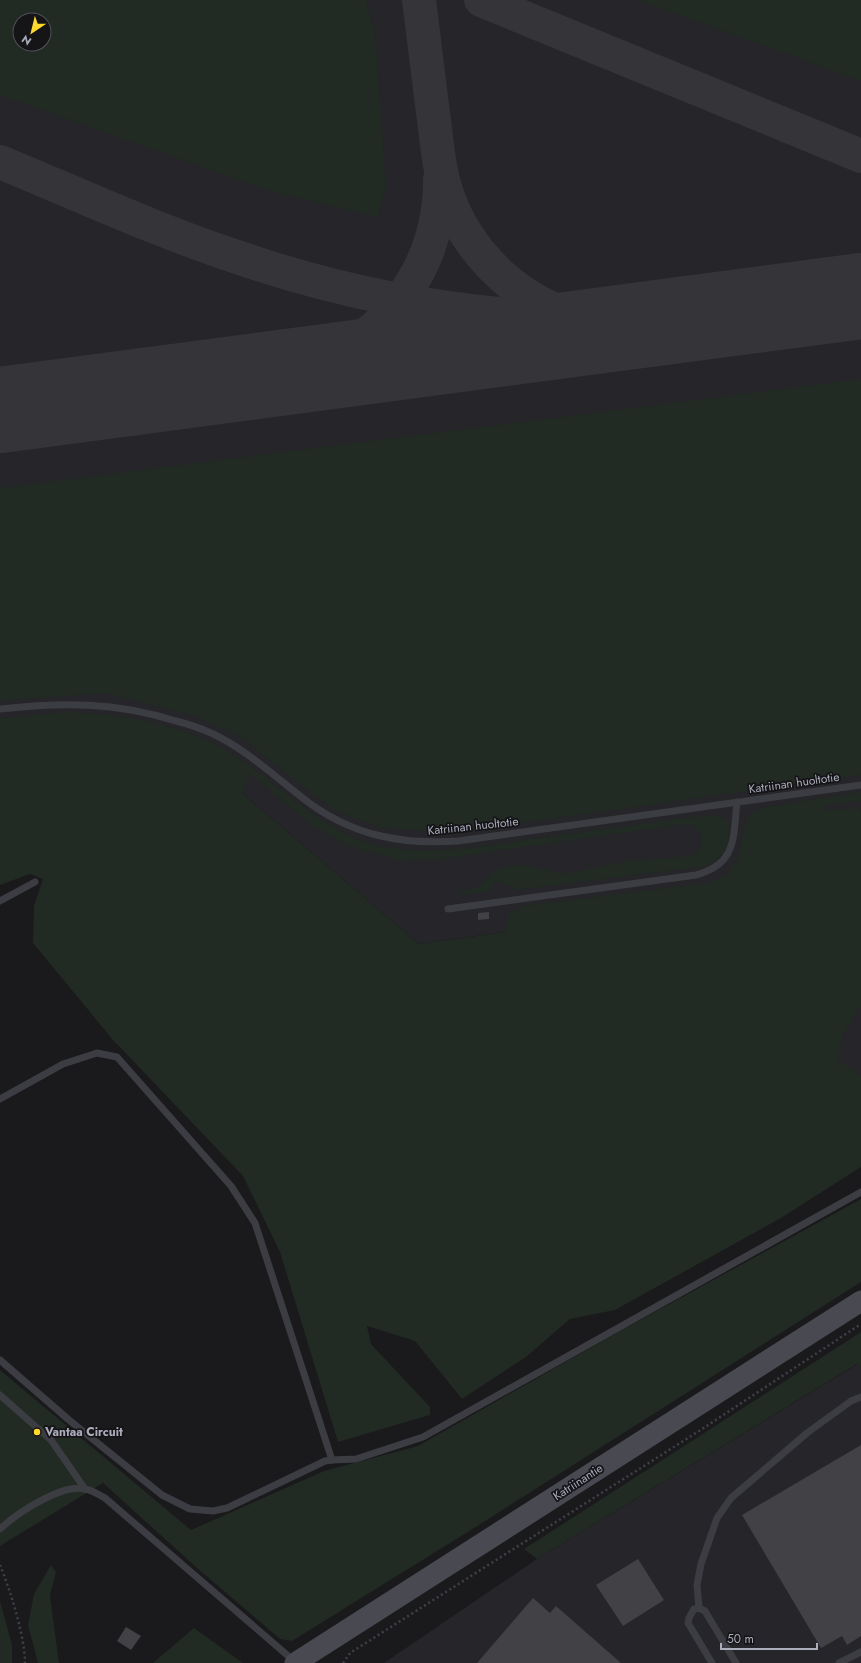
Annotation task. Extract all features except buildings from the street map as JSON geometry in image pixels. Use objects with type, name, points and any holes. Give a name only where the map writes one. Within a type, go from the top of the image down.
[{"type":"main road","name":"Katriinantie","points":[[296,1663],[861,1301]]},
{"type":"lane","name":"Katriinan huoltotie","points":[[0,709],[55,704],[119,707],[162,716],[193,726],[234,745],[324,813],[345,824],[368,833],[401,841],[434,843],[458,841],[861,785]]},
{"type":"lane","points":[[448,909],[696,875],[708,872],[720,865],[730,851],[733,840],[737,802]]},
{"type":"lane","points":[[0,901],[35,882]]},
{"type":"lane","points":[[0,1099],[70,1062],[98,1053],[117,1057],[231,1186],[256,1223],[332,1460]]},
{"type":"lane","points":[[0,1360],[69,1420],[162,1495],[190,1509],[213,1511],[227,1508],[325,1461],[356,1459],[423,1438],[861,1192]]},
{"type":"lane","points":[[0,1395],[51,1440],[85,1489]]},
{"type":"lane","points":[[699,1608],[698,1585],[701,1564],[717,1518],[731,1498],[807,1433],[851,1401],[861,1397]]},
{"type":"lane","points":[[0,1529],[10,1519],[56,1494],[71,1488],[85,1489],[105,1498],[296,1663]]},
{"type":"lane","points":[[712,1663],[688,1623],[694,1609],[699,1608],[705,1611],[736,1663]]},
{"type":"lane","points":[[840,1663],[861,1652]]},
{"type":"path","points":[[343,1663],[350,1653],[699,1431],[861,1324]]},
{"type":"path","points":[[0,1565],[16,1615],[25,1651],[25,1663]]},
{"type":"path","points":[[0,1577],[3,1574]]},
{"type":"shaded area","points":[[0,0],[861,0],[861,815],[752,897],[419,944],[242,793],[0,817]]},
{"type":"shaded area","points":[[0,0],[366,0],[375,32],[386,187],[378,217],[270,191],[0,95]]},
{"type":"shaded area","points":[[638,0],[861,0],[861,81]]},
{"type":"shaded area","points":[[861,379],[861,775],[451,833],[382,828],[334,810],[295,781],[241,737],[195,716],[105,693],[0,701],[0,488]]},
{"type":"shaded area","points":[[69,712],[111,715],[152,722],[172,727],[211,742],[247,764],[296,802],[330,825],[348,835],[375,845],[406,849],[444,850],[709,815],[722,817],[729,824],[729,840],[726,850],[707,866],[515,890],[511,885],[504,885],[499,881],[493,884],[492,891],[473,894],[454,893],[474,888],[485,881],[498,868],[516,865],[530,866],[563,874],[632,860],[688,856],[697,853],[701,844],[702,836],[696,828],[686,824],[434,860],[403,861],[347,846],[310,824],[250,774],[247,776],[248,783],[242,793],[419,944],[505,932],[508,917],[511,912],[523,906],[713,882],[723,877],[738,859],[744,826],[751,814],[760,808],[861,792],[861,801],[824,806],[825,810],[859,808],[861,812],[861,1007],[843,1035],[838,1060],[861,1075],[861,1167],[781,1218],[615,1310],[570,1319],[526,1357],[462,1399],[415,1341],[367,1326],[371,1344],[430,1407],[430,1415],[338,1442],[280,1252],[243,1176],[113,1040],[33,943],[34,906],[43,879],[30,874],[0,885],[0,718]]},
{"type":"shaded area","points":[[861,974],[861,1087],[809,1068]]},
{"type":"shaded area","points":[[861,1199],[861,1282],[479,1525],[292,1641],[280,1639],[197,1568],[103,1483],[0,1546],[0,1370],[191,1530],[324,1471],[418,1446],[611,1336]]},
{"type":"shaded area","points":[[861,1332],[861,1369],[857,1364],[537,1559],[524,1549]]},
{"type":"shaded area","points":[[861,1362],[861,1663],[384,1663],[537,1559]]},
{"type":"shaded area","points":[[51,1565],[56,1572],[50,1596],[59,1663],[38,1663],[28,1625],[34,1594]]},
{"type":"shaded area","points":[[0,1601],[12,1645],[12,1663],[0,1663]]},
{"type":"shaded area","points":[[194,1628],[243,1663],[153,1663]]},
{"type":"taxiway","points":[[419,0],[440,164],[444,184],[451,205],[461,226],[488,262],[523,292],[542,304],[563,313]]},
{"type":"taxiway","points":[[481,0],[861,156]]},
{"type":"taxiway","points":[[0,162],[181,237],[243,259],[326,284],[410,302],[496,314],[582,319],[641,319],[740,312]]},
{"type":"taxiway","points":[[245,377],[293,369],[308,365],[337,353],[363,337],[385,317],[404,294],[420,269],[431,241],[438,211],[440,180]]},
{"type":"runway","points":[[0,410],[861,296]]},
{"type":"place","name":"Vantaa Circuit","points":[[37,1432]]}]
